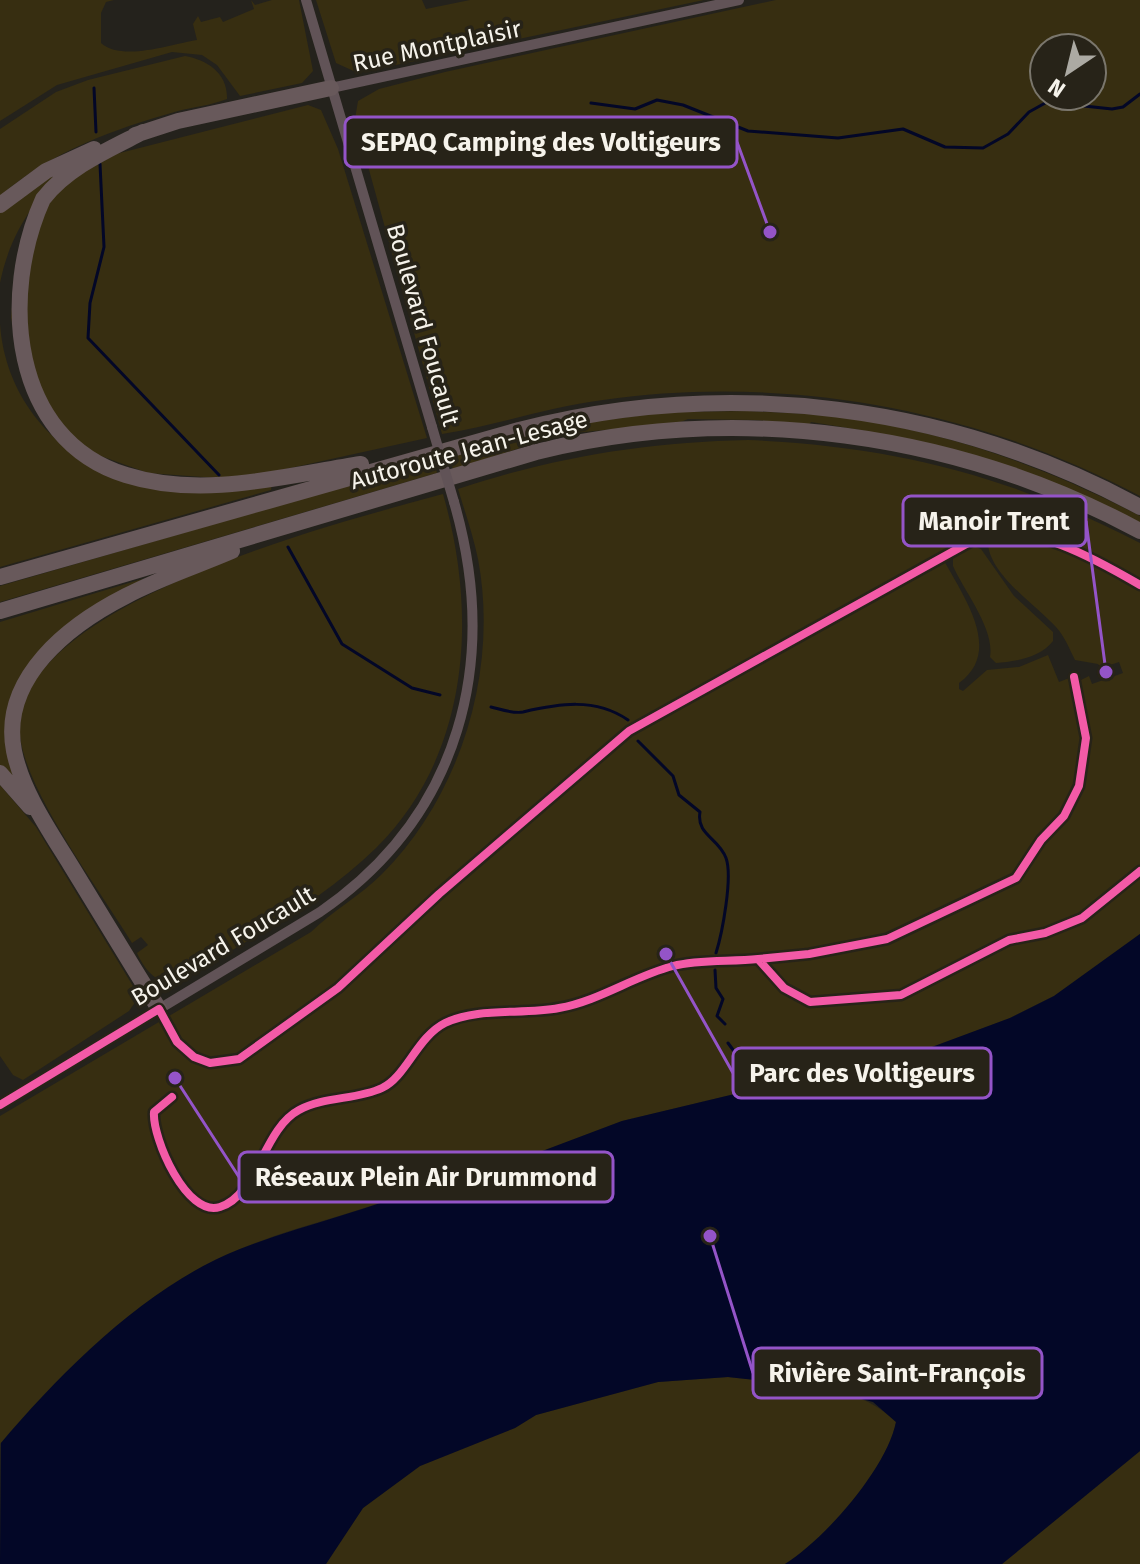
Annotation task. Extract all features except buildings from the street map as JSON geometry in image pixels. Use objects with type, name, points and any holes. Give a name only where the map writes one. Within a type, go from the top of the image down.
[{"type":"highway","points":[[0,205],[62,162],[143,132],[331,88]]},
{"type":"highway","points":[[143,132],[82,164],[57,183],[30,216],[10,259],[3,297],[8,352],[24,391],[49,427],[75,450],[104,467],[137,478],[184,485],[254,482],[433,453]]},
{"type":"highway","name":"Autoroute Jean-Lesage","points":[[0,577],[558,420],[619,409],[691,403],[792,405],[884,416],[954,432],[1055,467],[1140,507]]},
{"type":"highway","name":"Autoroute Jean-Lesage","points":[[0,611],[563,446],[647,433],[758,429],[865,439],[960,458],[1054,490],[1140,531]]},
{"type":"highway","points":[[159,1009],[47,826],[18,765],[11,727],[20,690],[45,655],[86,620],[127,595],[324,514]]},
{"type":"highway","points":[[0,773],[47,826]]},
{"type":"street","name":"Boulevard Foucault","points":[[0,1105],[343,895],[389,852],[425,801],[459,728],[474,652],[472,579],[454,502],[306,0]]},
{"type":"street","name":"Rue Montplaisir","points":[[331,88],[739,0]]},
{"type":"shaded area","points":[[0,0],[114,0],[106,2],[101,13],[101,43],[121,51],[134,51],[197,40],[193,24],[198,16],[201,22],[220,17],[223,22],[254,9],[251,0],[255,5],[272,0],[299,0],[313,71],[302,83],[240,96],[217,65],[202,55],[172,52],[57,85],[0,121]]},
{"type":"shaded area","points":[[316,0],[422,0],[426,9],[470,0],[704,0],[358,73],[336,63]]},
{"type":"shaded area","points":[[776,0],[1140,0],[1140,496],[1078,466],[1013,441],[947,421],[879,406],[810,396],[741,392],[672,393],[603,400],[442,434],[355,119],[358,101],[379,89]]},
{"type":"shaded area","points":[[185,56],[215,69],[224,82],[227,99],[154,118],[84,143],[41,166],[0,196],[0,129],[56,92],[88,80]]},
{"type":"shaded area","points":[[308,105],[321,110],[338,149],[427,438],[263,474],[217,478],[148,473],[87,451],[65,433],[20,368],[11,317],[16,268],[52,196],[74,177],[116,154]]},
{"type":"shaded area","points":[[70,163],[46,190],[17,233],[0,283],[0,211]]},
{"type":"shaded area","points":[[0,324],[11,373],[21,395],[50,434],[89,464],[111,476],[272,484],[271,490],[0,567]]},
{"type":"shaded area","points":[[749,411],[846,418],[922,432],[997,454],[1070,482],[1140,516],[1140,523],[1060,486],[979,458],[896,437],[811,422],[809,425],[688,419],[678,423],[573,433],[567,438],[565,434],[453,469],[449,457],[568,425],[666,412]]},
{"type":"shaded area","points":[[748,440],[853,449],[950,469],[1044,499],[1140,543],[1140,580],[1065,542],[1023,530],[984,530],[940,553],[967,602],[979,637],[979,654],[972,669],[959,683],[959,689],[963,691],[987,670],[1019,667],[1048,655],[1059,682],[1072,677],[1081,716],[1081,767],[1084,768],[1089,746],[1079,681],[1089,676],[1092,684],[1123,673],[1119,662],[1101,668],[1098,664],[1075,660],[1056,627],[1003,576],[990,552],[988,540],[1023,538],[1044,544],[1140,590],[1140,934],[1054,996],[1010,1018],[932,1047],[622,1121],[452,1185],[425,1186],[240,1249],[173,1284],[109,1332],[51,1387],[0,1444],[0,1116],[311,932],[382,874],[410,842],[453,769],[478,687],[483,644],[483,601],[478,559],[458,489],[530,468],[602,453],[674,444]]},
{"type":"shaded area","points":[[434,460],[437,473],[0,602],[0,586]]},
{"type":"shaded area","points":[[443,494],[461,587],[462,635],[458,682],[448,727],[431,770],[407,811],[376,848],[308,903],[184,979],[169,982],[156,978],[137,953],[148,945],[141,937],[132,943],[67,841],[36,785],[20,736],[30,689],[66,647],[122,609],[190,576],[263,548]]},
{"type":"shaded area","points":[[971,545],[981,549],[1014,596],[1053,632],[1053,641],[1042,651],[1027,658],[996,663],[990,657],[988,634],[953,566],[953,556]]},
{"type":"shaded area","points":[[142,579],[13,692],[5,726],[21,787],[0,767],[0,622]]},
{"type":"shaded area","points":[[0,785],[36,827],[136,991],[136,1001],[129,1011],[23,1080],[13,1075],[0,1056]]},
{"type":"shaded area","points":[[728,1377],[840,1391],[880,1409],[896,1422],[880,1460],[852,1501],[818,1538],[785,1564],[326,1564],[363,1508],[420,1466],[515,1428],[536,1415],[658,1382]]},
{"type":"shaded area","points":[[1140,1451],[1140,1564],[1002,1564]]},
{"type":"water","points":[[1140,934],[1140,1451],[1002,1564],[785,1564],[818,1538],[852,1501],[880,1460],[896,1422],[873,1402],[817,1387],[728,1377],[658,1382],[536,1415],[515,1428],[420,1466],[363,1508],[326,1564],[0,1564],[1,1443],[52,1387],[110,1332],[173,1284],[206,1265],[263,1240],[425,1186],[452,1185],[622,1121],[932,1047],[1010,1018],[1054,996]]},
{"type":"waterway","points":[[94,88],[96,132]]},
{"type":"waterway","points":[[591,103],[635,109],[657,100],[683,105],[748,131],[838,138],[903,129],[945,147],[983,148],[1008,134],[1029,112],[1047,102],[1112,109],[1123,107],[1140,94]]},
{"type":"waterway","points":[[100,164],[104,247],[90,303],[88,338],[219,475]]},
{"type":"waterway","points":[[288,547],[342,644],[412,688],[440,695]]},
{"type":"waterway","points":[[491,707],[519,712],[563,705],[590,705],[628,720]]},
{"type":"waterway","points":[[638,741],[673,776],[679,795],[700,812],[701,826],[726,858],[724,920],[716,953]]},
{"type":"waterway","points":[[715,970],[716,988],[723,999],[717,1016],[725,1024]]},
{"type":"waterway","points":[[728,1043],[753,1077],[753,1091]]},
{"type":"cycle path","points":[[0,1105],[159,1009],[177,1042],[194,1057],[210,1063],[239,1059],[338,988],[439,894],[629,731],[979,537],[998,533],[1040,538],[1062,545],[1140,585]]},
{"type":"cycle path","points":[[758,959],[809,954],[887,939],[1016,878],[1041,840],[1064,816],[1079,786],[1086,738],[1074,677]]},
{"type":"cycle path","points":[[172,1097],[154,1112],[165,1156],[184,1189],[195,1200],[208,1207],[220,1207],[233,1200],[243,1189],[287,1119],[309,1106],[382,1088],[398,1075],[435,1029],[458,1018],[559,1008],[683,964],[758,959],[784,988],[810,1002],[901,995],[1009,940],[1045,933],[1082,918],[1140,871]]},
{"type":"place","name":"SEPAQ Camping des Voltigeurs","points":[[770,232]]},
{"type":"place","name":"Manoir Trent","points":[[1106,672]]},
{"type":"place","name":"Parc des Voltigeurs","points":[[666,954]]},
{"type":"place","name":"Réseaux Plein Air Drummond","points":[[175,1078]]},
{"type":"place","name":"Rivière Saint-François","points":[[710,1236]]}]
